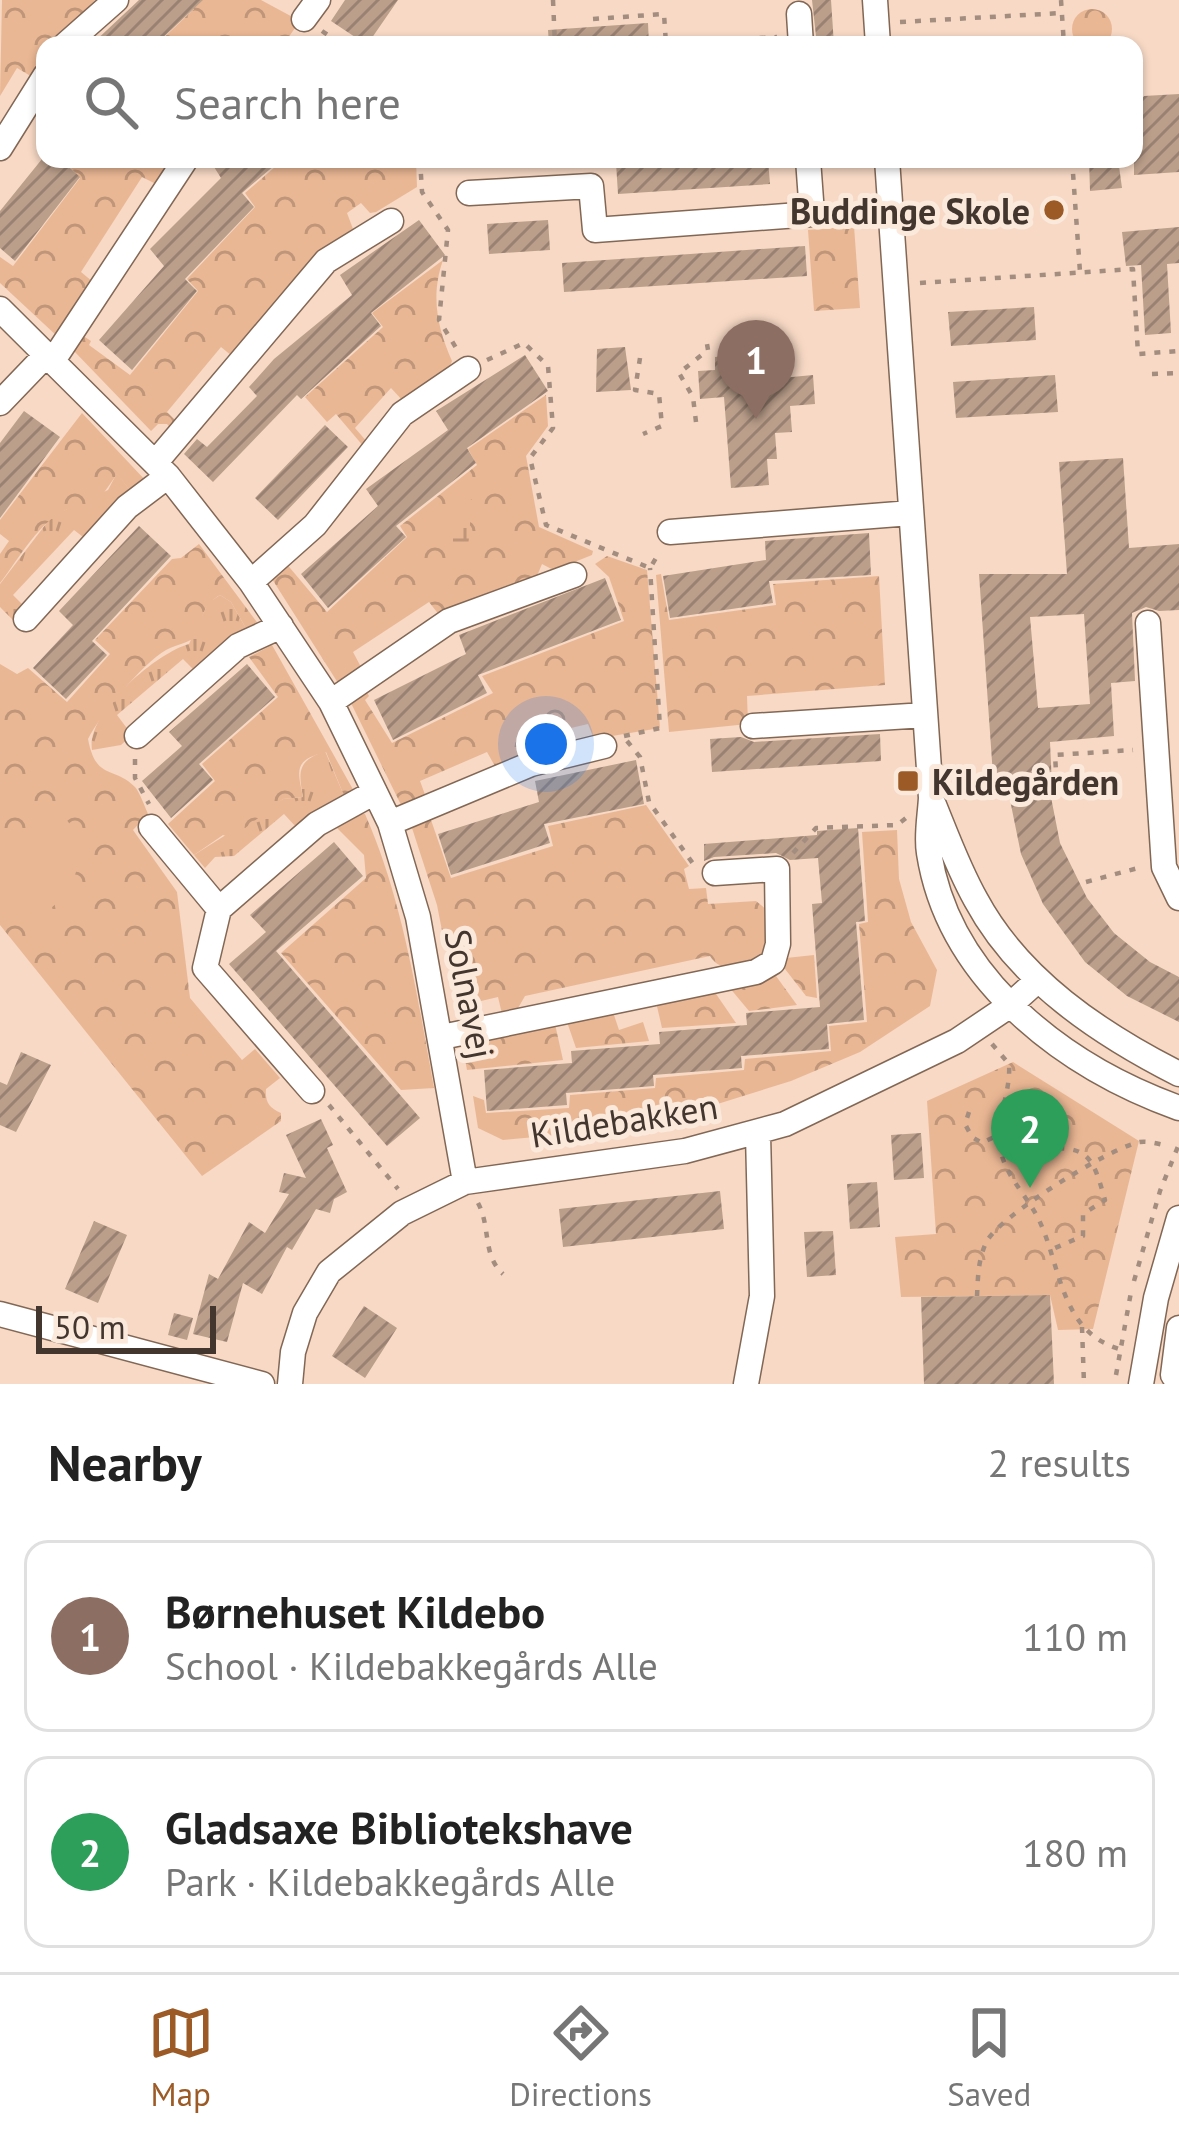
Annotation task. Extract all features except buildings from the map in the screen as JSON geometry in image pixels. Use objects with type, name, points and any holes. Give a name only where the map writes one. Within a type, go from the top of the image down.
[{"type":"street","points":[[75,36],[116,0]]},
{"type":"street","points":[[875,0],[877,36]]},
{"type":"street","points":[[0,148],[36,90]]},
{"type":"street","points":[[0,403],[50,357],[180,168]]},
{"type":"street","points":[[470,193],[591,186],[595,230],[812,214],[809,168]]},
{"type":"street","points":[[888,168],[931,798],[928,849],[940,894],[960,939],[1010,1006],[1040,1033],[1179,1108]]},
{"type":"street","points":[[26,619],[162,470],[326,262],[391,221]]},
{"type":"street","name":"Solnavej","points":[[0,309],[162,470],[251,582],[331,702],[390,823],[418,916],[465,1182]]},
{"type":"street","points":[[251,582],[315,525],[402,414],[468,368]]},
{"type":"street","points":[[670,532],[911,513]]},
{"type":"street","points":[[331,702],[448,621],[574,575]]},
{"type":"street","points":[[1148,623],[1164,868],[1179,898]]},
{"type":"street","points":[[136,736],[238,646],[281,626]]},
{"type":"street","points":[[753,727],[925,716]]},
{"type":"street","points":[[390,823],[531,764],[614,741]]},
{"type":"street","points":[[312,1091],[205,968],[219,909],[316,824],[375,792]]},
{"type":"street","points":[[931,798],[976,901],[1001,939],[1038,980],[1108,1034],[1179,1074]]},
{"type":"street","points":[[151,827],[219,909]]},
{"type":"street","points":[[442,1036],[756,971],[773,962],[778,944],[777,869],[715,873]]},
{"type":"street","name":"Kildebakken","points":[[290,1384],[293,1352],[305,1313],[329,1272],[411,1209],[465,1182],[685,1151],[758,1133],[822,1109],[978,1029],[1038,980]]},
{"type":"street","points":[[746,1384],[762,1296],[758,1133]]},
{"type":"street","points":[[1141,1384],[1156,1298],[1179,1218]]},
{"type":"street","points":[[0,1314],[262,1384]]},
{"type":"street","points":[[1175,1381],[1179,1328]]},
{"type":"street","points":[[1175,1381],[1179,1349]]},
{"type":"path","points":[[553,0],[555,36]]},
{"type":"path","points":[[1061,0],[1063,36]]},
{"type":"path","points":[[913,22],[1062,13]]},
{"type":"path","points":[[592,19],[664,14],[665,36]]},
{"type":"path","points":[[748,36],[800,31]]},
{"type":"path","points":[[421,168],[422,192],[448,230],[440,279],[440,320],[468,368],[524,343],[548,366],[553,428],[530,458],[546,525],[650,568]]},
{"type":"path","points":[[1073,168],[1081,272]]},
{"type":"path","points":[[896,284],[1132,269],[1138,354],[1179,351]]},
{"type":"path","points":[[696,422],[693,397],[680,373],[708,350],[706,338]]},
{"type":"path","points":[[640,358],[635,390],[659,394],[662,399],[662,426],[643,434]]},
{"type":"path","points":[[1152,374],[1179,373]]},
{"type":"path","points":[[614,741],[661,728],[650,568],[670,532]]},
{"type":"path","points":[[136,736],[135,778],[152,812],[151,827]]},
{"type":"path","points":[[614,741],[640,757],[649,802],[694,865],[715,873]]},
{"type":"path","points":[[777,869],[816,829],[897,825],[931,798],[1057,788],[1055,754],[1156,749]]},
{"type":"path","points":[[1086,882],[1131,868],[1164,868]]},
{"type":"path","points":[[978,1029],[1010,1064],[999,1137],[1007,1169],[1042,1226],[1055,1275],[1082,1327],[1084,1384]]},
{"type":"path","points":[[312,1091],[321,1095],[411,1209]]},
{"type":"path","points":[[969,1112],[965,1124],[982,1143],[1022,1123],[1039,1150],[1084,1153],[1094,1162],[1105,1200],[1083,1214],[1084,1236],[1048,1251]]},
{"type":"path","points":[[977,1296],[980,1260],[989,1236],[1008,1217],[1094,1162],[1139,1141],[1164,1145]]},
{"type":"path","points":[[465,1182],[484,1213],[491,1263],[503,1274]]},
{"type":"path","points":[[1082,1327],[1119,1349]]},
{"type":"green space","points":[[2,0],[95,0],[63,36],[36,36],[36,75],[17,68],[0,96]]},
{"type":"green space","points":[[187,0],[261,0],[300,21],[289,36],[166,36],[194,9]]},
{"type":"green space","points":[[1084,11],[1100,11],[1110,21],[1110,36],[1074,36],[1074,21]]},
{"type":"green space","points":[[71,168],[173,168],[160,186],[142,177],[81,272],[93,282],[58,337],[0,283],[0,257],[13,266],[80,178]]},
{"type":"green space","points":[[274,168],[416,168],[417,187],[376,212],[370,213],[361,203],[347,213],[353,229],[317,257],[232,356],[221,347],[167,412],[181,426],[175,433],[167,424],[158,424],[151,431],[73,350],[82,335],[130,375],[198,291],[187,279],[255,207],[245,193]]},
{"type":"green space","points":[[854,226],[860,308],[814,311],[808,230]]},
{"type":"green space","points":[[443,260],[436,300],[452,361],[448,371],[403,401],[391,388],[355,428],[368,443],[364,447],[336,414],[327,422],[305,397],[383,327],[372,313]]},
{"type":"green space","points":[[546,395],[548,426],[526,456],[539,527],[593,551],[592,555],[561,574],[542,564],[537,576],[440,616],[429,602],[353,652],[362,669],[338,683],[272,579],[285,562],[327,612],[407,537],[400,526],[477,465],[468,449]]},
{"type":"green space","points":[[82,413],[147,482],[132,493],[117,474],[94,507],[79,506],[51,519],[0,583],[0,554],[9,541],[0,534],[0,520]]},
{"type":"green space","points":[[117,473],[132,493],[87,540],[74,530],[13,595],[25,607],[14,621],[0,607],[0,584],[52,516],[108,490]]},
{"type":"green space","points":[[472,499],[468,549],[454,555],[451,522]]},
{"type":"green space","points":[[199,544],[259,625],[248,632],[231,602],[220,595],[204,611],[201,633],[146,666],[88,739],[101,767],[127,780],[141,796],[148,814],[133,830],[177,892],[190,998],[242,1060],[255,1049],[280,1078],[266,1094],[269,1104],[281,1113],[281,1121],[202,1176],[0,925],[0,664],[17,674],[28,668],[67,702],[110,654],[95,640],[172,559]]},
{"type":"green space","points":[[607,556],[647,570],[660,728],[594,739],[588,724],[571,728],[570,745],[536,750],[496,768],[487,752],[420,781],[427,800],[404,811],[349,699],[364,687],[369,696],[365,700],[392,743],[493,693],[482,676],[624,621],[609,577],[595,564]]},
{"type":"green space","points":[[661,574],[669,620],[776,605],[773,584],[879,576],[885,685],[747,696],[748,724],[669,732],[656,575]]},
{"type":"green space","points":[[220,595],[231,602],[248,632],[197,673],[183,659],[117,715],[132,735],[121,745],[92,750],[93,735],[111,703],[159,659],[189,644],[208,603]]},
{"type":"green space","points":[[272,645],[355,793],[345,798],[326,752],[308,758],[300,767],[303,797],[283,799],[232,838],[223,835],[194,855],[168,824],[215,781],[202,764],[278,697],[249,657]]},
{"type":"green space","points":[[325,751],[345,798],[297,828],[284,814],[234,856],[215,857],[205,868],[194,855],[283,799],[303,797],[302,768]]},
{"type":"green space","points":[[646,805],[689,866],[684,869],[689,889],[706,888],[708,904],[756,901],[767,910],[764,951],[742,967],[724,967],[710,956],[525,996],[514,1015],[503,1018],[498,997],[477,1002],[481,1023],[460,1023],[437,905],[412,828],[431,820],[451,878],[553,846],[548,826]]},
{"type":"green space","points":[[357,812],[365,814],[399,914],[434,1088],[401,1090],[281,953],[366,878],[364,855],[336,827]]},
{"type":"green space","points":[[53,816],[64,817],[74,832],[78,864],[73,880],[52,907],[22,924],[0,901],[0,849],[30,838]]},
{"type":"green space","points":[[897,830],[899,879],[911,922],[937,970],[930,1006],[860,1052],[791,1081],[679,1116],[611,1130],[503,1140],[478,1128],[473,1096],[484,1100],[486,1113],[569,1108],[570,1095],[655,1088],[656,1078],[744,1070],[745,1059],[831,1051],[829,1026],[867,1022],[859,924],[868,922],[862,832]]},
{"type":"green space","points":[[814,955],[817,998],[806,996],[785,969],[786,958]]},
{"type":"green space","points":[[776,976],[797,1005],[749,1011],[729,987]]},
{"type":"green space","points":[[714,991],[736,1023],[662,1028],[656,1002]]},
{"type":"green space","points":[[613,1012],[619,1030],[643,1022],[649,1041],[576,1048],[567,1022]]},
{"type":"green space","points":[[555,1024],[563,1060],[467,1070],[462,1044]]},
{"type":"green space","points":[[1013,1062],[1139,1141],[1093,1329],[1058,1330],[1050,1295],[901,1297],[895,1237],[936,1234],[927,1101]]},
{"type":"place","name":"Buddinge Skole","points":[[1054,210]]},
{"type":"place","name":"Børnehuset Kildebo","points":[[756,419]]},
{"type":"place","name":"Kildegården","points":[[908,781]]},
{"type":"place","name":"Gladsaxe Bibliotekshave","points":[[1030,1188]]}]
